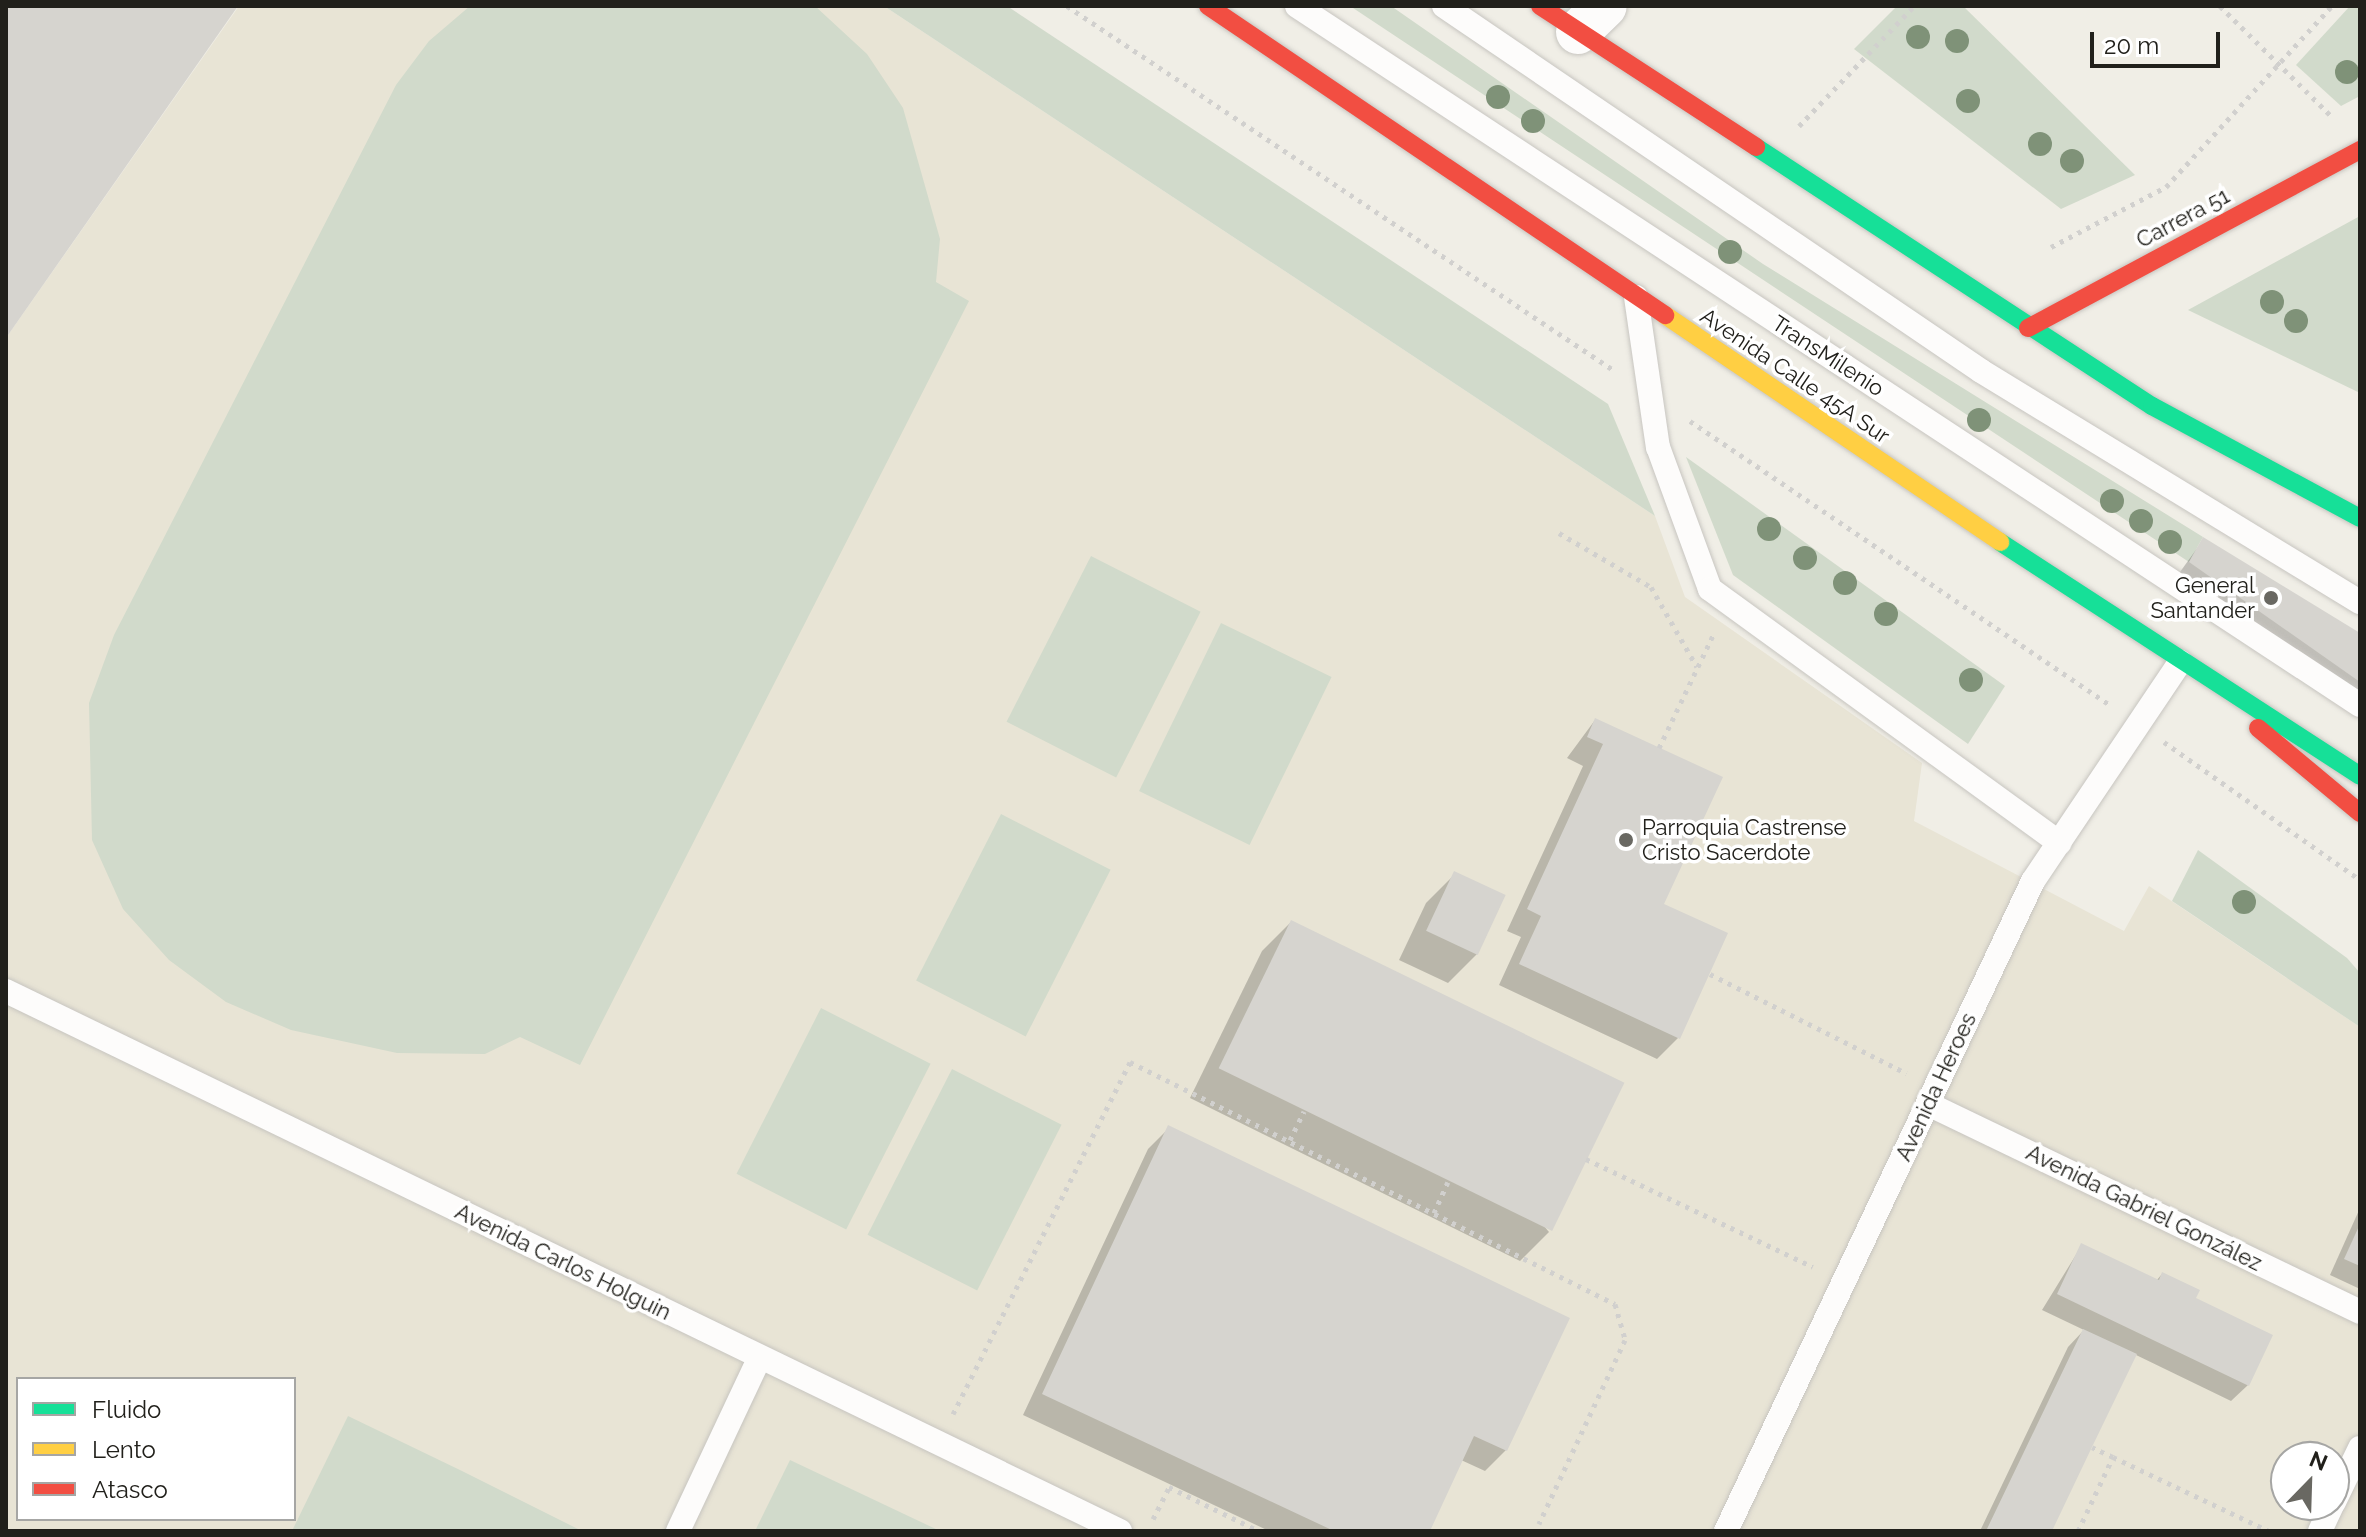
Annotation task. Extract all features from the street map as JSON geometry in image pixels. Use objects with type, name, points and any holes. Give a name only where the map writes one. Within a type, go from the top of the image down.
[{"type":"main road","name":"Avenida Calle 45A Sur","points":[[1208,6],[2180,662],[2360,776]]},
{"type":"main road","points":[[1540,6],[1591,19],[1768,159],[2028,328],[2360,518]]},
{"type":"main road","name":"Carrera 51","points":[[2028,328],[2360,150]]},
{"type":"main road","points":[[2180,662],[2360,813]]},
{"type":"lane","name":"TransMilenio","points":[[1297,6],[2360,705]]},
{"type":"lane","points":[[1444,6],[1981,371],[2360,602]]},
{"type":"lane","points":[[1636,297],[1664,468],[1710,589],[1726,607],[2059,843]]},
{"type":"lane","points":[[2315,495],[2360,491]]},
{"type":"lane","name":"Avenida Heroes","points":[[1726,1531],[1932,1096],[2059,843],[2180,662]]},
{"type":"lane","name":"Avenida Carlos Holguin","points":[[6,991],[1120,1531]]},
{"type":"lane","name":"Avenida Gabriel González","points":[[1932,1096],[2360,1312]]},
{"type":"lane","points":[[678,1531],[760,1357]]},
{"type":"lane","points":[[2350,1468],[2360,1448]]},
{"type":"path","points":[[1067,6],[1650,395],[2138,725],[2360,880]]},
{"type":"path","points":[[1768,159],[1914,6]]},
{"type":"path","points":[[2220,6],[2340,125]]},
{"type":"path","points":[[2051,247],[2166,187],[2332,6]]},
{"type":"path","points":[[1559,533],[1651,587],[1697,667]]},
{"type":"path","points":[[1659,748],[1718,624]]},
{"type":"path","points":[[1710,974],[1932,1096]]},
{"type":"path","points":[[939,1444],[1130,1062],[1605,1297],[1623,1315],[1625,1340],[1539,1524]]},
{"type":"path","points":[[1290,1140],[1304,1111]]},
{"type":"path","points":[[1586,1159],[1844,1281]]},
{"type":"path","points":[[1434,1213],[1448,1182]]},
{"type":"path","points":[[2092,1447],[2269,1531]]},
{"type":"path","points":[[2078,1531],[2113,1457]]},
{"type":"path","points":[[1147,1531],[1169,1487],[1259,1531]]},
{"type":"shaded area","points":[[239,6],[884,6],[1655,516],[1685,597],[1922,763],[1914,821],[2124,931],[2149,886],[2360,1027],[2360,1531],[6,1531],[6,338]]},
{"type":"green space","points":[[470,6],[815,6],[867,54],[903,108],[940,239],[936,282],[969,301],[580,1065],[520,1037],[485,1054],[397,1053],[291,1030],[226,1002],[169,960],[123,909],[92,840],[89,703],[114,635],[396,85],[429,41]]},
{"type":"green space","points":[[884,6],[1007,6],[1608,404],[1655,516]]},
{"type":"green space","points":[[1350,6],[1391,6],[1763,264],[2203,537],[2189,562]]},
{"type":"green space","points":[[1897,6],[1963,6],[2135,175],[2061,209],[1854,49]]},
{"type":"green space","points":[[2350,6],[2360,6],[2360,96],[2341,106],[2296,65]]},
{"type":"green space","points":[[2360,216],[2360,393],[2188,310]]},
{"type":"green space","points":[[1686,457],[2005,686],[1968,744],[1733,575]]},
{"type":"green space","points":[[1091,556],[1201,612],[1116,778],[1007,722]]},
{"type":"green space","points":[[1221,623],[1332,677],[1250,845],[1139,791]]},
{"type":"green space","points":[[1001,814],[1111,870],[1026,1036],[916,981]]},
{"type":"green space","points":[[2198,850],[2347,958],[2360,973],[2360,1027],[2172,901]]},
{"type":"green space","points":[[821,1008],[931,1064],[846,1230],[737,1174]]},
{"type":"green space","points":[[952,1069],[1062,1125],[977,1291],[868,1235]]},
{"type":"green space","points":[[348,1416],[462,1471],[582,1531],[292,1531]]},
{"type":"green space","points":[[790,1460],[940,1531],[755,1531]]},
{"type":"building","points":[[6,6],[238,6],[6,338]]},
{"type":"building","name":"General Santander","points":[[2203,537],[2360,633],[2360,682],[2189,562]]},
{"type":"building","name":"Parroquia Castrense Cristo Sacerdote","points":[[1595,718],[1723,777],[1664,904],[1728,933],[1680,1039],[1519,964],[1541,916],[1527,909],[1603,744],[1587,737]]},
{"type":"building","points":[[1454,871],[1506,895],[1478,955],[1426,931]]},
{"type":"building","points":[[1291,920],[1624,1083],[1552,1231],[1219,1068]]},
{"type":"building","points":[[1168,1125],[1570,1318],[1507,1451],[1474,1436],[1430,1531],[1334,1531],[1042,1394]]},
{"type":"building","points":[[2360,1224],[2360,1266],[2344,1259]]},
{"type":"building","points":[[2081,1243],[2159,1280],[2162,1272],[2200,1290],[2196,1298],[2273,1335],[2249,1386],[2057,1294]]},
{"type":"building","points":[[2083,1329],[2137,1354],[2052,1531],[1986,1531]]},
{"type":"traffic: fast","points":[[1756,147],[2152,406],[2360,518]]},
{"type":"traffic: fast","points":[[2000,542],[2360,776]]},
{"type":"traffic: slow","points":[[1665,315],[2000,542]]},
{"type":"traffic: jam","points":[[1208,6],[1665,315]]},
{"type":"traffic: jam","points":[[1540,6],[1756,147]]},
{"type":"traffic: jam","points":[[2028,328],[2360,150]]},
{"type":"traffic: jam","points":[[2258,728],[2360,813]]},
{"type":"place","name":"General Santander","points":[[2271,598]]},
{"type":"place","name":"Parroquia Castrense Cristo Sacerdote","points":[[1626,840]]}]
